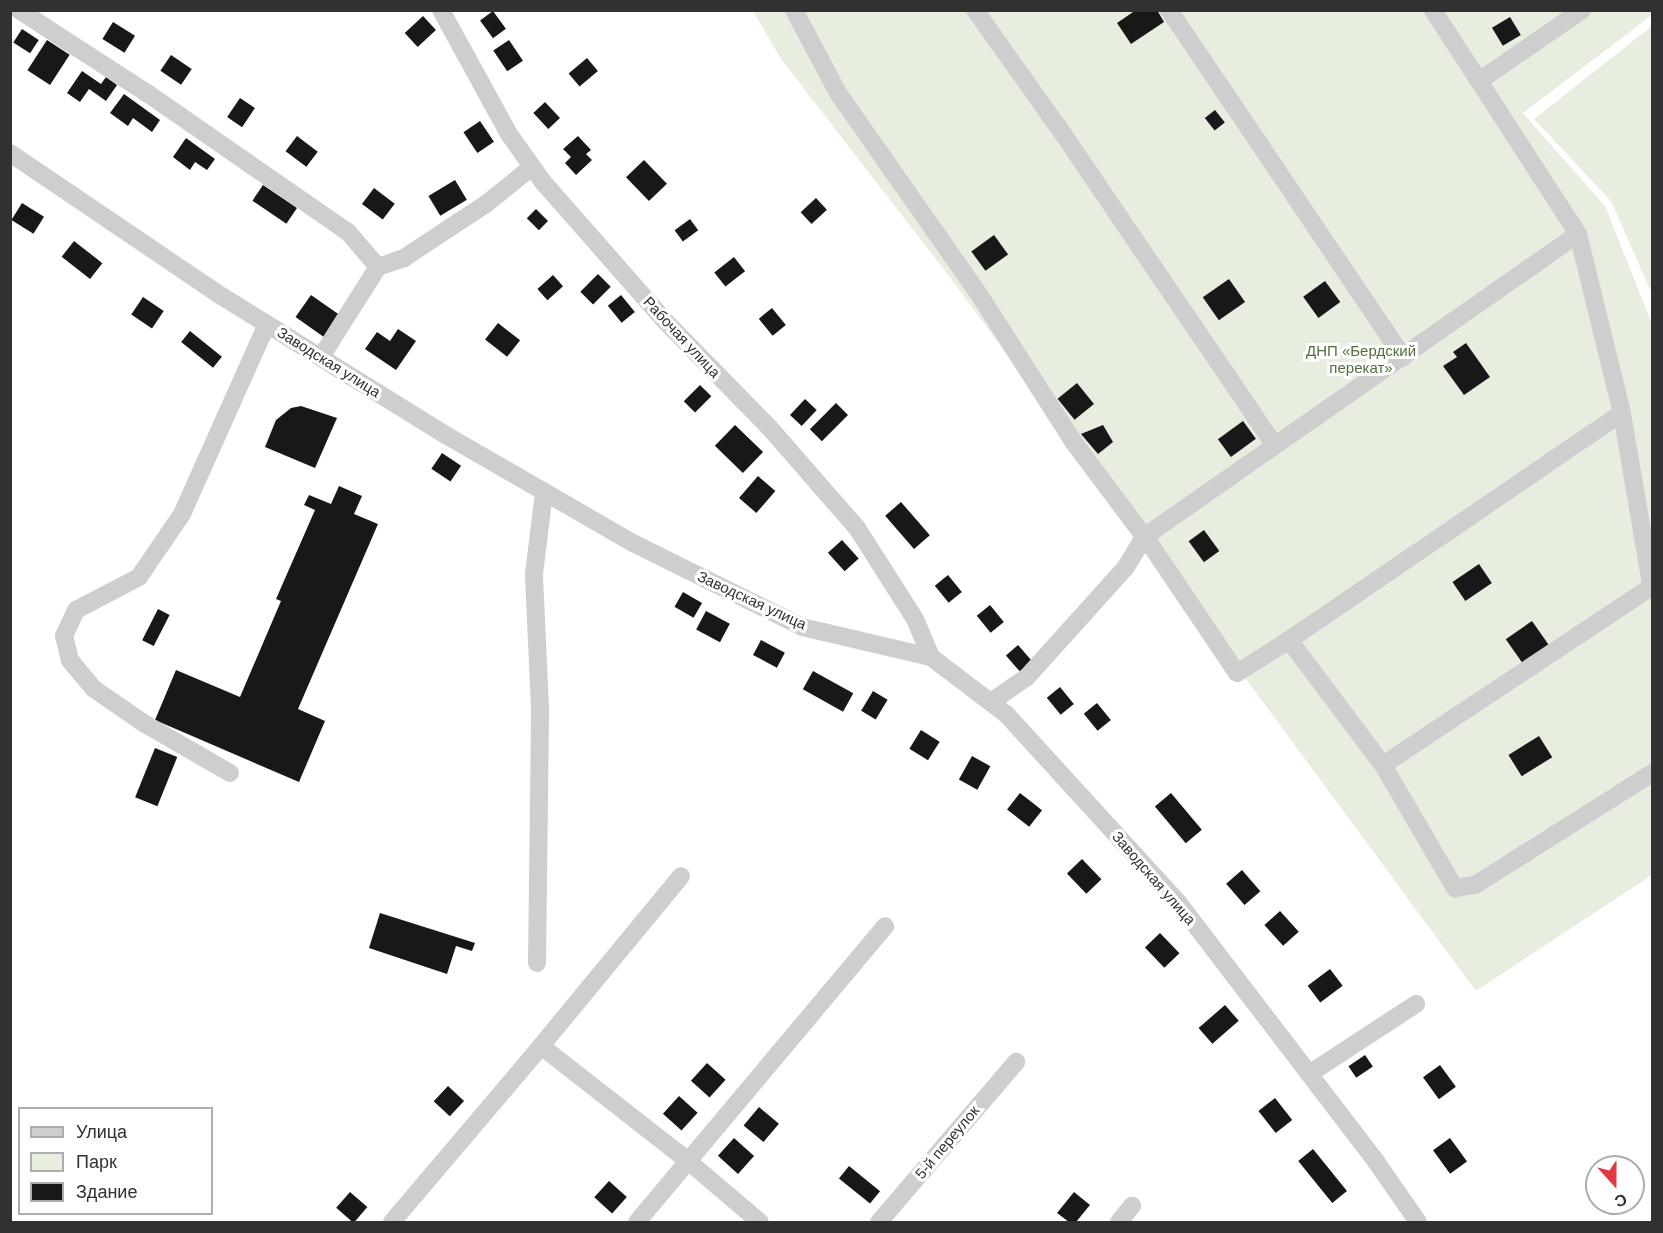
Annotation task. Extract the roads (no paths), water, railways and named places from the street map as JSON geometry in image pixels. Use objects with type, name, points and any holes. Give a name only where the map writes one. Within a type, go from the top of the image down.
[{"type":"street","points":[[19,10],[147,93],[348,232],[378,267]]},
{"type":"street","name":"Рабочая улица","points":[[441,10],[509,134],[532,167],[665,321],[768,426],[857,528],[915,619],[931,657]]},
{"type":"street","points":[[794,10],[838,93],[982,299],[1072,440],[1143,537],[1237,673],[1622,413]]},
{"type":"street","points":[[975,10],[1059,128],[1275,446]]},
{"type":"street","points":[[1169,10],[1403,357]]},
{"type":"street","points":[[1383,765],[1652,588],[1622,413],[1578,234],[1433,10]]},
{"type":"street","points":[[1479,81],[1582,10]]},
{"type":"street","name":"Заводская улица","points":[[10,153],[267,324],[544,492],[633,543],[802,627],[931,657],[991,702],[1007,715],[1177,901],[1418,1222]]},
{"type":"street","points":[[321,357],[378,267],[404,258],[486,204],[532,167]]},
{"type":"street","points":[[991,702],[1027,677],[1126,567],[1143,537],[1578,234]]},
{"type":"street","points":[[230,773],[145,724],[94,689],[70,660],[64,636],[76,610],[139,577],[182,514],[267,324]]},
{"type":"street","points":[[537,963],[540,708],[534,574],[544,492]]},
{"type":"street","points":[[1289,640],[1383,765],[1455,888],[1475,885],[1653,773]]},
{"type":"street","points":[[392,1222],[681,876]]},
{"type":"street","points":[[637,1222],[885,926]]},
{"type":"street","points":[[1309,1074],[1416,1004]]},
{"type":"street","points":[[541,1046],[688,1161],[760,1222]]},
{"type":"street","name":"5-й переулок","points":[[879,1222],[1016,1062]]},
{"type":"street","points":[[1119,1222],[1132,1206]]},
{"type":"park label","name":"ДНП «Бердский перекат»","points":[[1361,358]]}]
